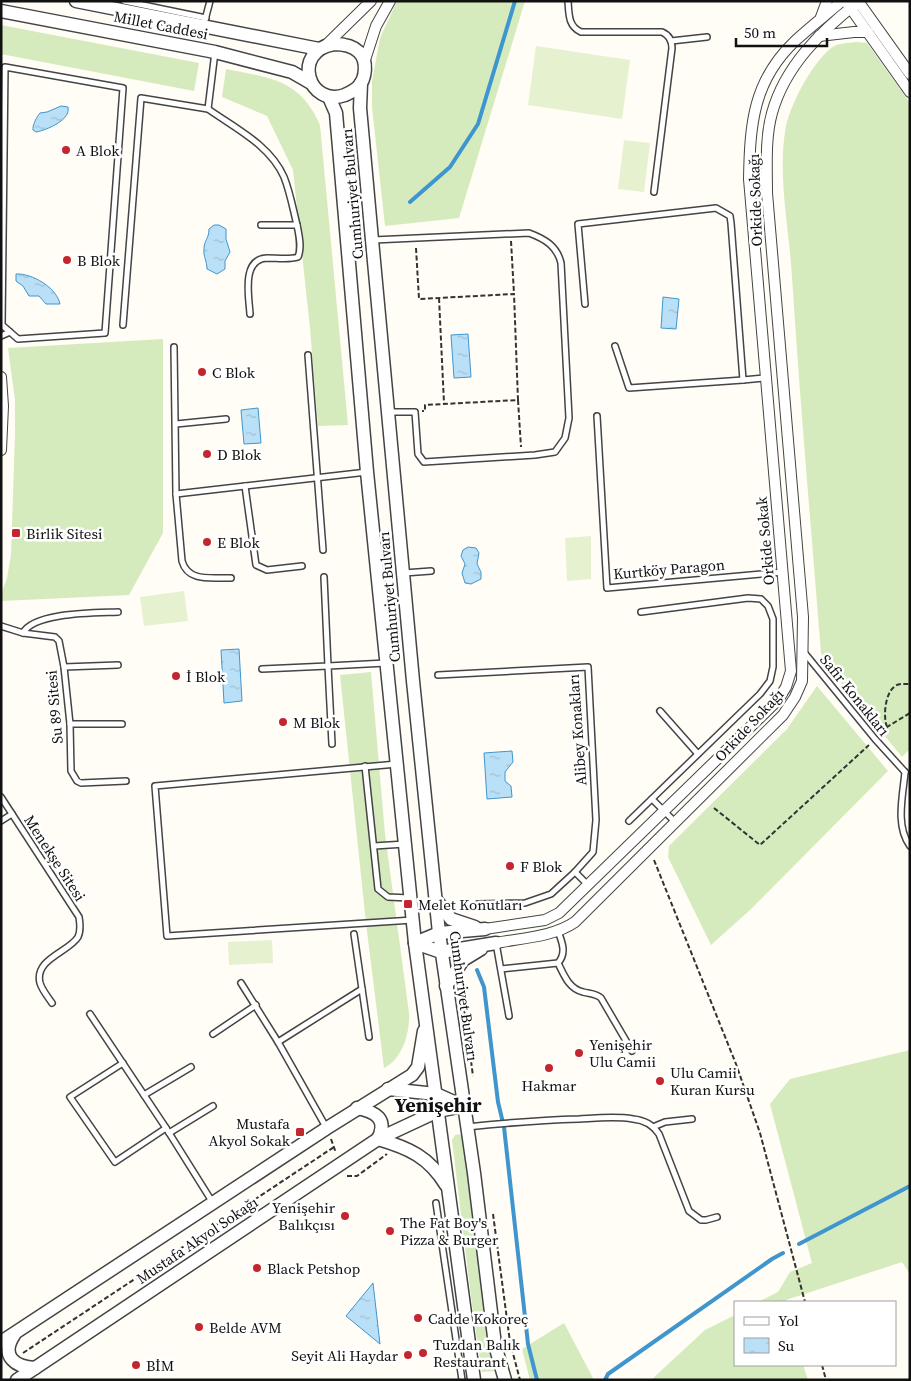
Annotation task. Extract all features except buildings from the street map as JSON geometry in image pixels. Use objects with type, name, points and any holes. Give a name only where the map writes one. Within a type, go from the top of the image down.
[{"type":"street","name":"Millet Caddesi","points":[[76,1],[104,4],[205,22],[322,47]]},
{"type":"street","points":[[361,83],[349,93],[329,97],[322,94],[311,83],[308,69],[309,62],[322,47],[348,26],[372,1]]},
{"type":"street","points":[[364,62],[376,26],[390,1]]},
{"type":"street","points":[[820,20],[827,1]]},
{"type":"street","points":[[820,20],[851,3]]},
{"type":"street","points":[[851,3],[868,32],[910,92]]},
{"type":"street","points":[[819,36],[851,3]]},
{"type":"street","points":[[851,3],[910,74]]},
{"type":"street","name":"Millet Caddesi","points":[[1,11],[216,52],[292,72],[311,83]]},
{"type":"street","name":"Orkide Sokak","points":[[485,929],[545,920],[553,917],[778,700],[786,687],[791,671],[750,179],[750,146],[752,119],[760,91],[775,63],[794,42],[820,20]]},
{"type":"street","points":[[819,36],[868,32]]},
{"type":"street","name":"Orkide Sokağı","points":[[496,943],[558,930],[575,922],[783,715],[795,697],[802,681],[803,617],[767,193],[766,161],[772,114],[778,95],[789,74],[819,36]]},
{"type":"street","points":[[322,47],[342,44],[351,47],[359,52],[364,62]]},
{"type":"street","name":"Cumhuriyet Bulvarı","points":[[364,62],[360,108],[435,899],[441,952],[474,1173],[495,1345],[505,1380]]},
{"type":"street","name":"Cumhuriyet Bulvarı","points":[[329,97],[336,112],[367,472],[413,920],[474,1380]]},
{"type":"street","points":[[1,376],[3,406],[1,450]]},
{"type":"street","points":[[766,378],[782,377]]},
{"type":"street","points":[[435,899],[451,919],[485,929]]},
{"type":"street","points":[[416,943],[439,934],[485,929]]},
{"type":"street","points":[[416,943],[441,952],[496,943]]},
{"type":"street","points":[[446,986],[463,960],[471,954],[496,943]]},
{"type":"street","name":"Mustafa Akyol Sokağı","points":[[1,1342],[357,1108],[412,1075],[418,1067],[426,1016]]},
{"type":"street","points":[[388,1089],[436,1094],[464,1106]]},
{"type":"street","name":"Mustafa Akyol Sokağı","points":[[17,1380],[378,1139],[438,1110],[464,1106]]},
{"type":"street","points":[[357,1108],[368,1110],[377,1115],[381,1121],[382,1130],[378,1139],[403,1147],[424,1158],[440,1174],[448,1188]]},
{"type":"street","points":[[15,1333],[9,1340],[6,1350],[12,1360],[20,1366],[35,1368]]},
{"type":"lane","points":[[124,1],[205,22],[210,1]]},
{"type":"lane","points":[[568,1],[571,23],[581,32],[662,32],[668,35],[671,41],[672,48],[654,192]]},
{"type":"lane","points":[[671,41],[706,37]]},
{"type":"lane","points":[[208,108],[216,52]]},
{"type":"lane","points":[[5,67],[124,88],[105,333],[18,339],[10,332],[2,324],[5,67]]},
{"type":"lane","points":[[123,325],[141,98],[208,108],[261,145],[283,176],[297,225],[300,253],[292,258],[264,258],[255,263],[251,269],[248,289],[250,314]]},
{"type":"lane","points":[[585,304],[578,224],[716,208],[724,211],[730,216],[731,222],[743,380]]},
{"type":"lane","points":[[260,225],[297,225]]},
{"type":"lane","points":[[372,240],[529,233],[541,238],[559,253],[561,263],[569,418],[566,438],[555,452],[424,462],[418,454],[415,412],[388,412]]},
{"type":"lane","points":[[1,336],[10,332]]},
{"type":"lane","points":[[615,346],[629,388],[766,378]]},
{"type":"lane","points":[[174,348],[176,494],[182,561],[186,571],[197,577],[230,578]]},
{"type":"lane","points":[[308,355],[323,550]]},
{"type":"lane","name":"Kurtköy Paragon","points":[[597,416],[607,588],[783,572]]},
{"type":"lane","points":[[176,424],[226,419]]},
{"type":"lane","points":[[176,494],[367,472]]},
{"type":"lane","points":[[245,486],[256,565],[267,570],[302,566]]},
{"type":"lane","points":[[403,574],[431,571]]},
{"type":"lane","points":[[324,577],[332,744]]},
{"type":"lane","points":[[629,821],[760,694],[770,681],[773,667],[773,619],[771,612],[762,599],[748,598],[641,612]]},
{"type":"lane","points":[[23,633],[30,625],[59,616],[118,612]]},
{"type":"lane","name":"Su 89 Sitesi","points":[[1,626],[23,633],[58,639],[61,645],[70,724],[72,771],[77,781],[81,783],[126,781]]},
{"type":"lane","name":"Safir Konakları","points":[[803,651],[875,740],[905,772]]},
{"type":"lane","points":[[262,670],[386,663]]},
{"type":"lane","points":[[64,667],[118,665]]},
{"type":"lane","name":"Alibey Konakları","points":[[438,675],[588,667],[596,820],[593,852],[576,872],[551,894],[525,903],[478,904]]},
{"type":"lane","points":[[660,710],[698,754]]},
{"type":"lane","points":[[70,724],[122,724]]},
{"type":"lane","points":[[397,764],[155,786],[167,936],[413,920]]},
{"type":"lane","points":[[366,766],[378,888],[388,897],[411,898]]},
{"type":"lane","points":[[910,767],[905,772],[901,824],[905,838],[910,846]]},
{"type":"lane","name":"Menekşe Sitesi","points":[[1,797],[79,917],[78,938],[47,962],[40,973],[40,985],[52,1003]]},
{"type":"lane","points":[[652,799],[676,823]]},
{"type":"lane","points":[[1,822],[12,814]]},
{"type":"lane","points":[[374,846],[405,844]]},
{"type":"lane","points":[[576,872],[588,885]]},
{"type":"lane","points":[[501,969],[558,963],[564,951],[558,930]]},
{"type":"lane","points":[[354,934],[369,1037]]},
{"type":"lane","points":[[496,943],[509,1016]]},
{"type":"lane","points":[[558,963],[566,981],[576,990],[593,993],[601,998],[632,1051]]},
{"type":"lane","points":[[241,983],[278,1042],[327,1128]]},
{"type":"lane","points":[[278,1042],[362,988]]},
{"type":"lane","points":[[213,1034],[256,1005]]},
{"type":"lane","points":[[90,1014],[168,1130],[213,1203]]},
{"type":"lane","points":[[123,1063],[70,1097],[115,1162],[213,1106]]},
{"type":"lane","points":[[144,1095],[191,1067]]},
{"type":"lane","points":[[466,1127],[526,1121],[626,1118],[642,1121],[653,1127],[662,1139],[689,1211],[701,1220],[717,1217]]},
{"type":"lane","points":[[653,1127],[665,1122],[692,1119]]},
{"type":"lane","points":[[436,1203],[462,1380]]},
{"type":"path","points":[[510,234],[522,456]]},
{"type":"path","points":[[415,238],[419,299],[514,294]]},
{"type":"path","points":[[439,298],[444,404]]},
{"type":"path","points":[[415,412],[426,411],[425,405],[518,400]]},
{"type":"path","points":[[887,727],[884,720],[888,694],[897,685],[910,684]]},
{"type":"path","points":[[714,808],[760,845],[887,727],[910,713]]},
{"type":"path","points":[[650,848],[736,1064],[760,1133],[806,1301]]},
{"type":"path","points":[[12,1360],[334,1147],[344,1176],[357,1176],[388,1154],[393,1153]]},
{"type":"path","points":[[822,1366],[826,1380]]},
{"type":"green space","points":[[397,1],[525,1],[459,218],[385,226],[372,107],[372,81],[380,38]]},
{"type":"green space","points":[[1,25],[199,63],[194,91],[1,54]]},
{"type":"green space","points":[[856,42],[867,43],[910,103],[910,749],[902,757],[830,669],[821,653],[791,258],[784,201],[783,163],[786,126],[798,94],[811,71],[826,52],[836,45]]},
{"type":"green space","points":[[536,46],[630,60],[622,119],[528,105]]},
{"type":"green space","points":[[226,69],[270,79],[293,89],[312,110],[320,125],[348,425],[318,426],[310,328],[293,170],[267,116],[222,97]]},
{"type":"green space","points":[[624,140],[650,143],[644,192],[618,189]]},
{"type":"green space","points":[[163,339],[163,533],[129,595],[1,601],[11,555],[15,434],[15,400],[8,348]]},
{"type":"green space","points":[[591,536],[591,579],[567,581],[565,538]]},
{"type":"green space","points":[[184,591],[188,621],[144,626],[140,597]]},
{"type":"green space","points":[[371,672],[385,834],[409,1013],[407,1036],[401,1052],[391,1064],[384,1068],[366,923],[340,675]]},
{"type":"green space","points":[[817,686],[888,771],[750,910],[711,945],[668,857],[669,846],[787,729]]},
{"type":"green space","points":[[272,940],[273,963],[229,965],[228,942]]},
{"type":"green space","points":[[910,1050],[910,1274],[902,1262],[786,1301],[760,1301],[778,1292],[790,1272],[812,1263],[770,1104],[790,1079]]},
{"type":"green space","points":[[459,1134],[463,1137],[465,1144],[487,1333],[496,1371],[482,1372],[452,1140],[455,1135]]},
{"type":"green space","points":[[734,1316],[734,1366],[803,1366],[808,1380],[651,1380],[705,1330]]},
{"type":"green space","points":[[564,1323],[594,1380],[530,1380],[522,1349]]},
{"type":"water","points":[[61,106],[68,107],[68,112],[62,120],[46,129],[36,132],[33,130],[35,121],[40,113]]},
{"type":"water","points":[[214,225],[219,225],[226,229],[226,239],[230,252],[225,261],[225,269],[217,274],[207,269],[204,252],[209,229]]},
{"type":"water","points":[[16,274],[29,276],[49,287],[58,298],[60,304],[46,304],[39,296],[29,296],[23,286],[16,281]]},
{"type":"water","points":[[663,297],[679,299],[676,329],[661,328]]},
{"type":"water","points":[[468,334],[471,377],[454,378],[451,335]]},
{"type":"water","points":[[258,408],[261,443],[244,444],[241,410]]},
{"type":"water","points":[[468,547],[476,548],[479,553],[477,564],[481,572],[481,579],[471,584],[465,583],[462,573],[465,564],[461,556],[463,550]]},
{"type":"water","points":[[239,649],[242,701],[224,703],[221,650]]},
{"type":"water","points":[[512,751],[513,762],[505,772],[505,781],[511,786],[512,797],[487,799],[484,753]]},
{"type":"water","points":[[373,1283],[380,1344],[346,1316]]},
{"type":"waterway","points":[[410,202],[450,167],[478,124],[515,1]]},
{"type":"waterway","points":[[477,970],[484,987],[498,1102],[504,1127],[528,1344],[537,1380]]},
{"type":"waterway","points":[[799,1244],[910,1186]]},
{"type":"waterway","points":[[605,1380],[608,1374],[783,1253]]},
{"type":"place","name":"A Blok","points":[[66,150]]},
{"type":"place","name":"B Blok","points":[[67,260]]},
{"type":"place","name":"C Blok","points":[[202,372]]},
{"type":"place","name":"D Blok","points":[[207,454]]},
{"type":"place","name":"Birlik Sitesi","points":[[16,533]]},
{"type":"place","name":"E Blok","points":[[207,542]]},
{"type":"place","name":"İ Blok","points":[[176,676]]},
{"type":"place","name":"M Blok","points":[[283,722]]},
{"type":"place","name":"F Blok","points":[[510,866]]},
{"type":"place","name":"Melet Konutları","points":[[408,904]]},
{"type":"place","name":"Yenişehir Ulu Camii","points":[[579,1053]]},
{"type":"place","name":"Hakmar","points":[[549,1068]]},
{"type":"place","name":"Ulu Camii Kuran Kursu","points":[[660,1081]]},
{"type":"place","name":"Mustafa Akyol Sokak","points":[[300,1132]]},
{"type":"place","name":"Yenişehir Balıkçısı","points":[[345,1216]]},
{"type":"place","name":"The Fat Boy's Pizza & Burger","points":[[390,1231]]},
{"type":"place","name":"Black Petshop","points":[[257,1268]]},
{"type":"place","name":"Cadde Kokoreç","points":[[418,1318]]},
{"type":"place","name":"Belde AVM","points":[[199,1327]]},
{"type":"place","name":"Tuzdan Balık Restaurant","points":[[423,1353]]},
{"type":"place","name":"Seyit Ali Haydar","points":[[408,1355]]},
{"type":"place","name":"BİM","points":[[136,1365]]},
{"type":"district","name":"Yenişehir","points":[[438,1105]]}]
